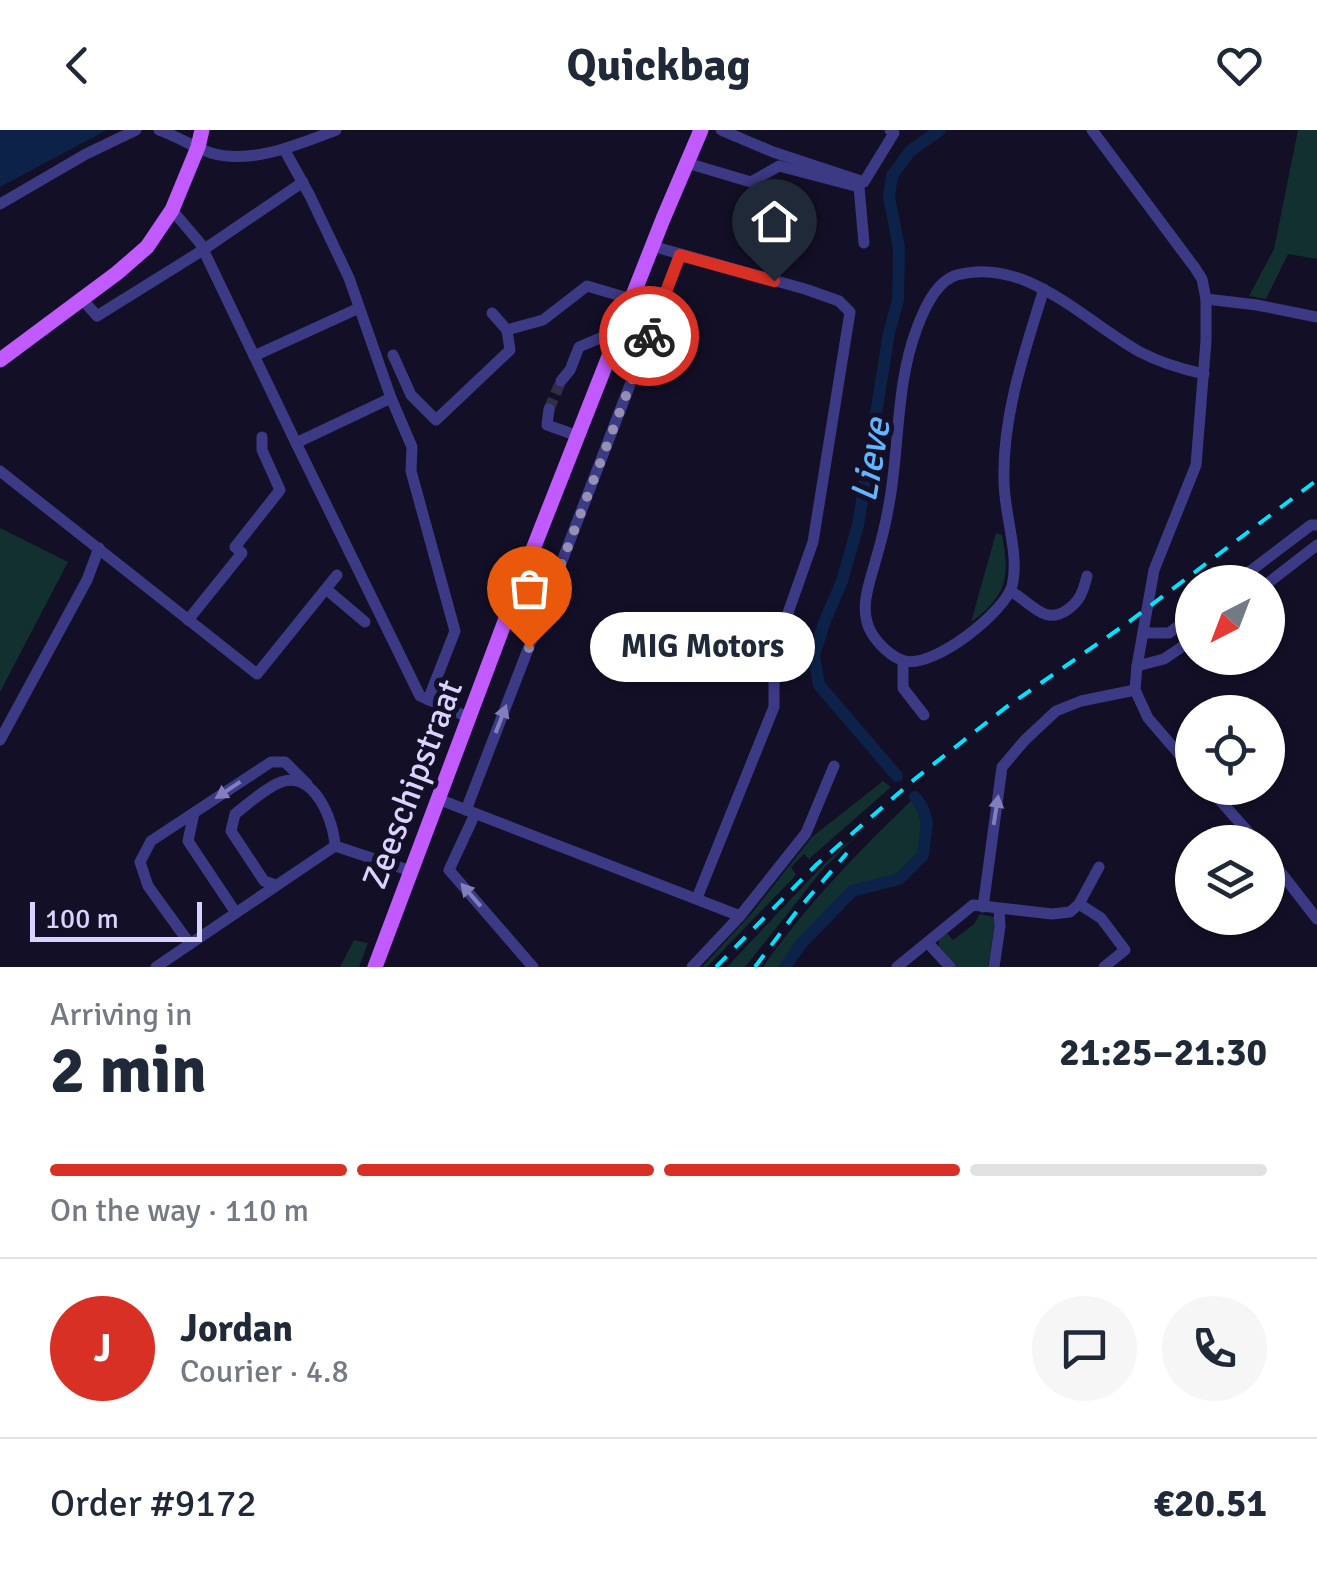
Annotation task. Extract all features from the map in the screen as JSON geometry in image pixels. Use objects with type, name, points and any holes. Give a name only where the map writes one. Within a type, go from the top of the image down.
[{"type":"main road","points":[[0,360],[133,260],[160,230],[172,210],[202,130]]},
{"type":"main road","name":"Zeeschipstraat","points":[[684,169],[692,130]]},
{"type":"main road","name":"Zeeschipstraat","points":[[375,967],[513,600],[652,246],[702,130]]},
{"type":"street","points":[[0,204],[136,130]]},
{"type":"street","points":[[158,130],[212,153],[244,156],[284,149],[336,130]]},
{"type":"street","points":[[721,130],[864,182],[894,133],[890,130]]},
{"type":"street","points":[[1092,130],[1195,268],[1206,300],[1196,464],[1154,570],[1136,666],[1135,690],[1140,706],[1175,749]]},
{"type":"street","points":[[284,149],[349,278],[412,447],[411,471],[455,631],[428,700]]},
{"type":"street","points":[[684,169],[751,182],[779,166],[859,187],[864,243]]},
{"type":"street","points":[[82,299],[97,316],[204,250],[303,182]]},
{"type":"street","points":[[172,210],[204,250],[420,696],[470,718]]},
{"type":"street","points":[[652,246],[805,290],[839,302],[850,312],[813,542],[770,661],[774,706],[697,898]]},
{"type":"street","points":[[533,967],[450,870],[680,255]]},
{"type":"street","points":[[1044,288],[1007,434],[1004,482],[1015,562],[1010,591],[1000,608],[969,633],[927,660],[903,661],[880,645],[867,624],[866,594],[886,525],[903,386],[916,328],[945,280],[957,275],[998,273],[1020,278],[1044,288],[1139,351],[1166,365],[1204,374]]},
{"type":"street","points":[[507,330],[543,320],[587,286],[631,300]]},
{"type":"street","points":[[1206,300],[1317,318]]},
{"type":"street","points":[[254,356],[359,308]]},
{"type":"street","points":[[393,355],[411,395],[436,420],[510,350],[507,330],[492,313]]},
{"type":"street","points":[[560,382],[579,348],[619,330]]},
{"type":"street","points":[[296,443],[391,398]]},
{"type":"street","points":[[549,408],[547,424],[578,436]]},
{"type":"street","points":[[188,620],[242,553],[235,547],[280,490],[262,450],[262,437]]},
{"type":"street","points":[[0,470],[257,674],[337,575]]},
{"type":"street","points":[[1259,565],[1317,525]]},
{"type":"street","points":[[1285,570],[1317,545]]},
{"type":"street","points":[[0,740],[86,580],[99,548]]},
{"type":"street","points":[[1010,591],[1040,612],[1059,616],[1077,603],[1087,576]]},
{"type":"street","points":[[326,589],[366,622]]},
{"type":"street","points":[[1143,633],[1156,635],[1175,629]]},
{"type":"street","points":[[1136,666],[1164,659],[1175,652]]},
{"type":"street","points":[[903,661],[903,688],[924,715]]},
{"type":"street","points":[[983,907],[1002,767],[1056,711],[1099,696],[1135,690]]},
{"type":"street","points":[[190,944],[148,886],[140,862],[151,841],[271,762],[285,762],[329,814],[335,846]]},
{"type":"street","points":[[692,967],[740,916],[806,834],[834,766]]},
{"type":"street","points":[[276,885],[264,881],[232,830],[234,814],[280,782],[294,780],[307,784]]},
{"type":"street","points":[[438,799],[740,916]]},
{"type":"street","points":[[1223,805],[1242,825]]},
{"type":"street","points":[[194,813],[188,841],[236,913]]},
{"type":"street","points":[[335,846],[411,871]]},
{"type":"street","points":[[156,967],[335,846]]},
{"type":"street","points":[[897,967],[974,905],[1052,914],[1070,912],[1099,867]]},
{"type":"street","points":[[1285,878],[1317,919]]},
{"type":"street","points":[[1078,904],[1100,918],[1126,950],[1104,967]]},
{"type":"street","points":[[994,967],[999,910]]},
{"type":"street","points":[[928,943],[950,967]]},
{"type":"green space","points":[[1298,130],[1317,130],[1317,259],[1288,254],[1266,299],[1249,296],[1274,249]]},
{"type":"green space","points":[[0,528],[68,562],[0,692]]},
{"type":"green space","points":[[996,533],[1002,535],[1006,563],[1003,584],[992,603],[971,622]]},
{"type":"green space","points":[[883,781],[891,787],[809,859],[804,854],[791,867],[796,875],[707,967],[702,967],[751,914],[812,837]]},
{"type":"green space","points":[[915,797],[927,822],[923,855],[899,879],[852,891],[801,944],[785,967],[763,967],[835,878]]},
{"type":"green space","points":[[860,832],[823,869],[745,967],[727,967],[822,866]]},
{"type":"green space","points":[[980,914],[995,920],[988,967],[956,967],[939,948],[939,939],[947,933],[953,940],[974,924]]},
{"type":"green space","points":[[354,940],[368,943],[359,967],[340,967]]},
{"type":"water","points":[[0,130],[107,130],[0,187]]},
{"type":"waterway","name":"Lieve","points":[[897,776],[819,685],[814,656],[858,525],[889,333],[898,300],[899,248],[889,197],[892,176],[910,151],[940,130]]},
{"type":"waterway","name":"Lieve","points":[[785,967],[801,944],[852,891],[899,879],[923,855],[927,822],[915,797]]},
{"type":"tunnel","points":[[549,409],[561,381]]},
{"type":"railway","points":[[716,967],[816,865],[916,778],[1005,708],[1126,624],[1317,480]]},
{"type":"railway","points":[[755,967],[847,853]]},
{"type":"way so far","points":[[529,648],[649,336]]},
{"type":"place","name":"MIG Motors","points":[[529,648]]},
{"type":"route","points":[[649,336],[680,255],[774,281]]}]
